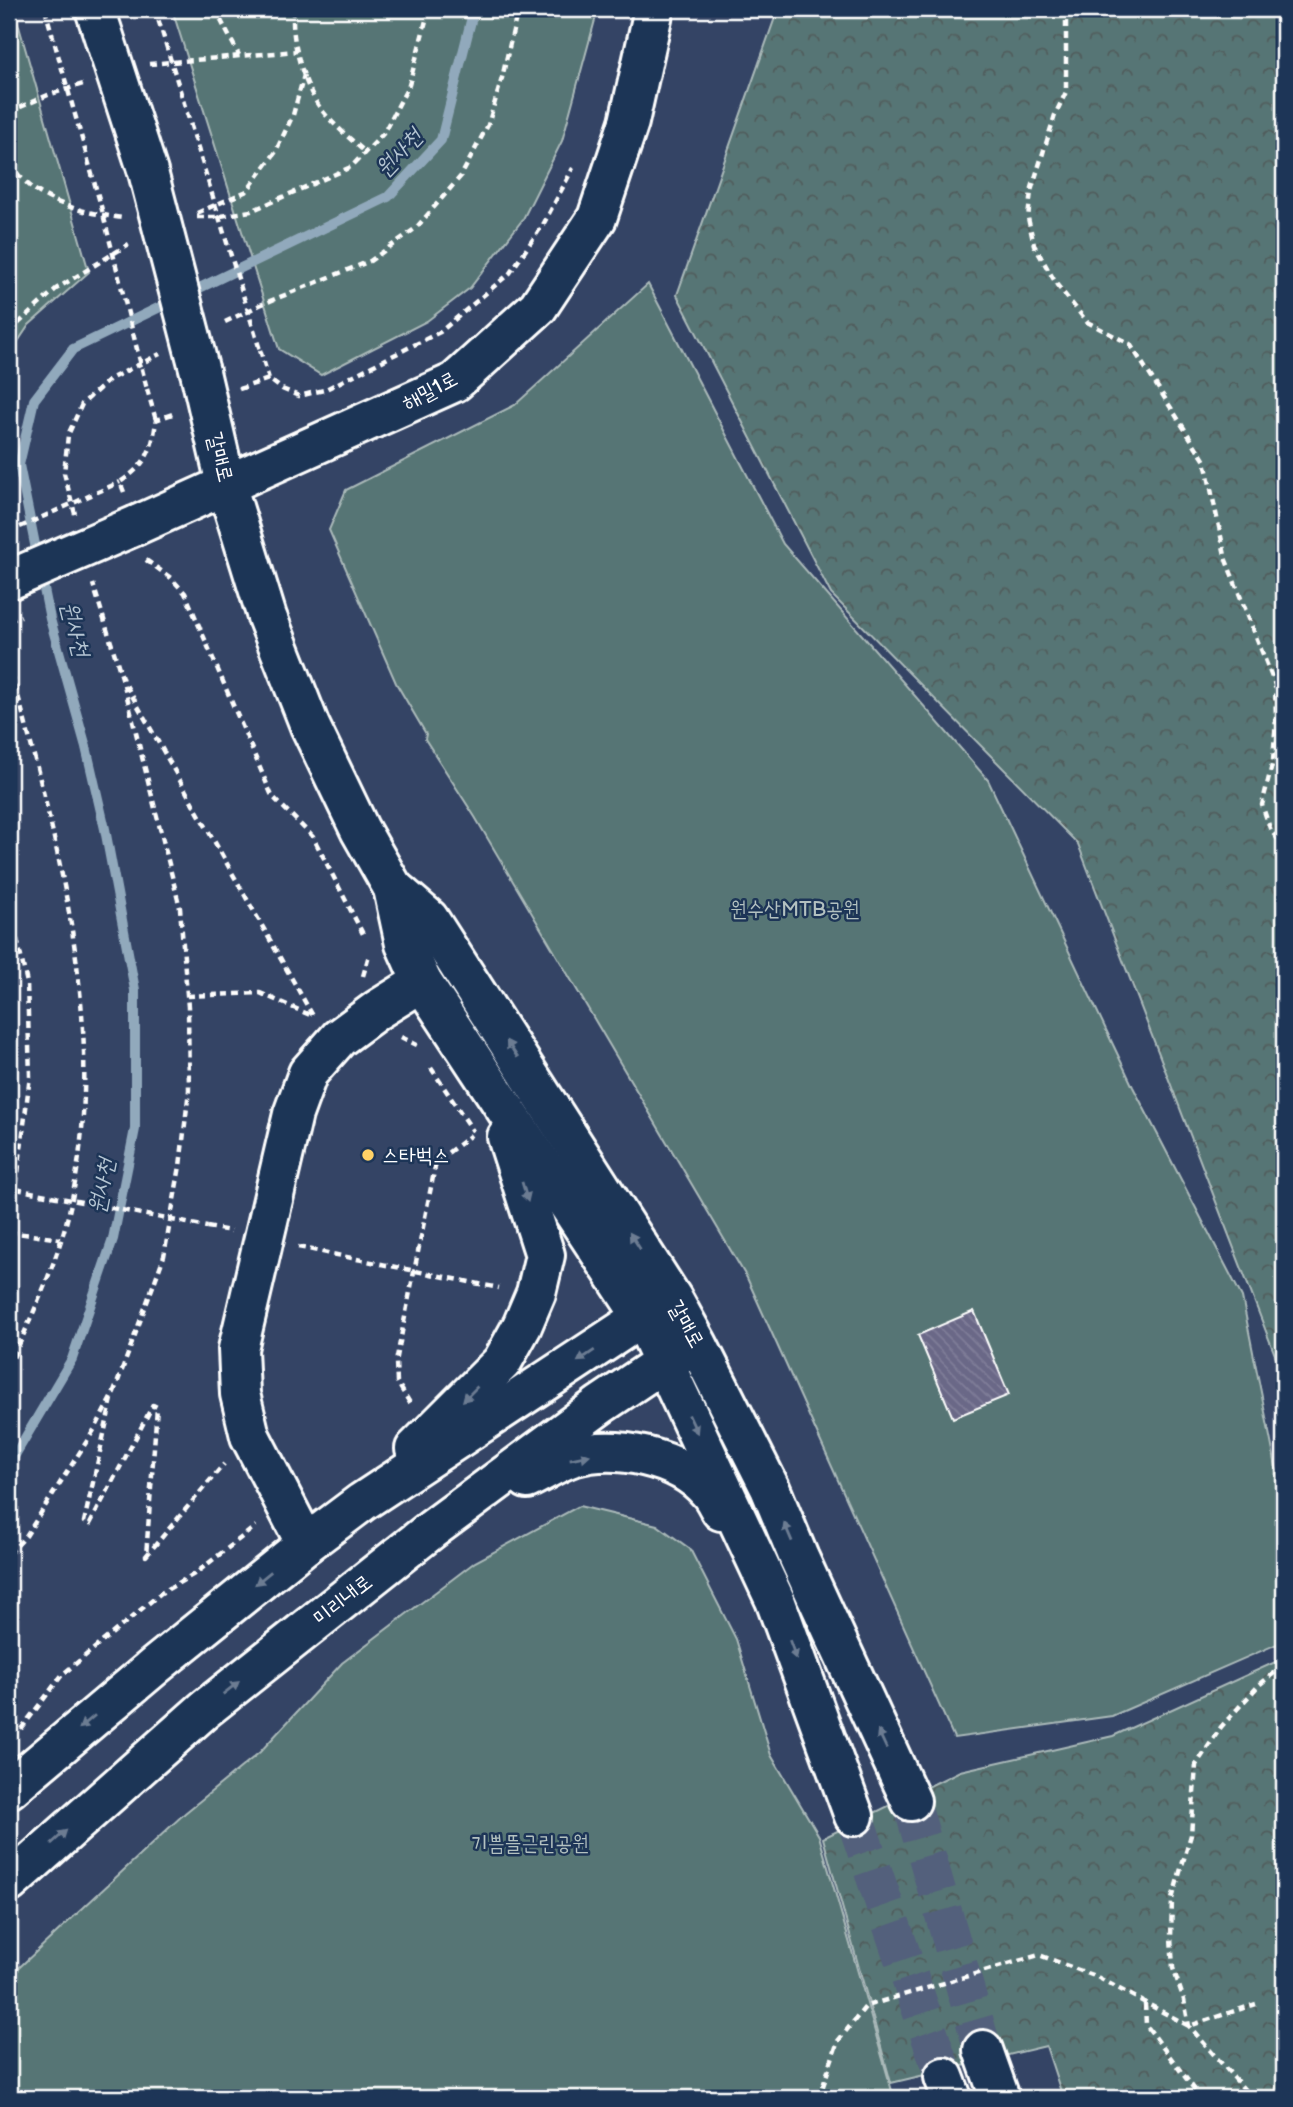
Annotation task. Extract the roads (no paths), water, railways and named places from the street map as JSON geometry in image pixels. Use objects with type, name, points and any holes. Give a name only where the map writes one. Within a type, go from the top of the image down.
[{"type":"street","name":"갈매로","points":[[95,9],[148,172],[193,374],[267,617],[310,726],[360,830],[393,888],[405,944],[422,982],[487,1081],[657,1308],[698,1345],[770,1488],[799,1558],[911,1801]]},
{"type":"street","name":"해밀1로","points":[[9,580],[455,382],[538,307],[597,218],[629,122],[654,9]]},
{"type":"street","name":"갈매로","points":[[393,888],[429,919],[657,1308],[664,1362],[768,1587],[854,1816]]},
{"type":"street","points":[[306,1544],[250,1436],[240,1394],[238,1349],[293,1114],[308,1073],[339,1038],[422,982]]},
{"type":"street","points":[[356,1507],[502,1362],[536,1293],[545,1255],[521,1176],[487,1081]]},
{"type":"street","points":[[9,1789],[156,1665],[306,1544],[356,1507],[657,1308]]},
{"type":"street","name":"미리내로","points":[[9,1883],[204,1710],[431,1530],[600,1405],[664,1362],[698,1345]]},
{"type":"street","points":[[431,1530],[502,1490],[573,1457],[611,1452],[646,1456],[678,1468],[709,1491],[768,1587]]},
{"type":"street","points":[[983,2050],[1000,2098]]},
{"type":"waterway","name":"원사천","points":[[9,1465],[72,1359],[113,1239],[135,1129],[135,990],[105,829],[86,747],[50,619],[19,465],[34,400],[73,349],[388,197],[441,140],[474,9]]},
{"type":"tunnel","points":[[911,1801],[983,2050]]},
{"type":"tunnel","points":[[854,1816],[944,2077]]},
{"type":"place","name":"스타벅스","points":[[368,1155]]},
{"type":"park label","name":"원수산MTB공원","points":[[795,909]]},
{"type":"park label","name":"기쁨뜰근린공원","points":[[530,1843]]}]
